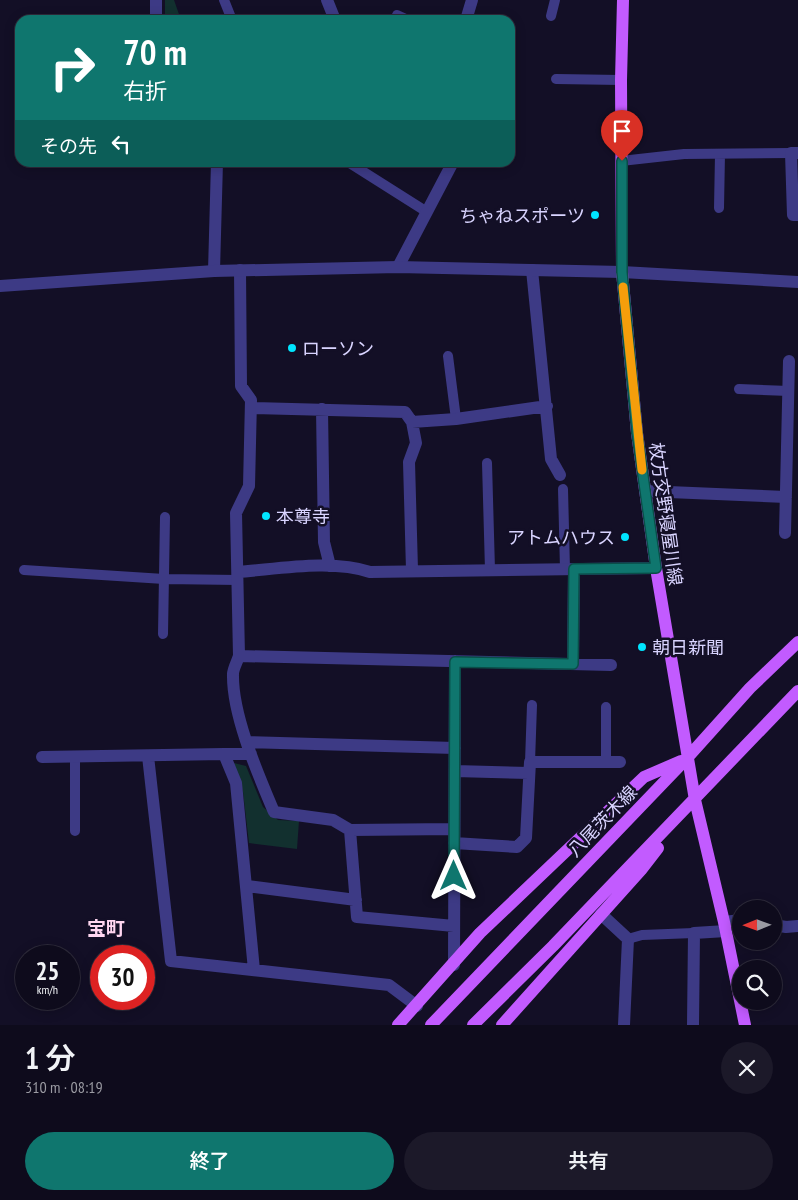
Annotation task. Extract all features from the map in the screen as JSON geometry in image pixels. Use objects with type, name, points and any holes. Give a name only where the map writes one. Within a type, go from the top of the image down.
[{"type":"main road","name":"枚方交野寝屋川線","points":[[623,0],[621,80],[622,272],[637,433],[656,568],[695,800],[725,926],[745,1025]]},
{"type":"main road","name":"八尾茨木線","points":[[431,1025],[688,757],[750,688],[798,642]]},
{"type":"main road","points":[[473,1025],[695,800],[798,691]]},
{"type":"main road","points":[[398,1025],[454,965],[480,933],[644,778],[688,757]]},
{"type":"main road","points":[[502,1025],[641,870],[695,800]]},
{"type":"street","points":[[156,0],[156,15]]},
{"type":"street","points":[[327,0],[333,15]]},
{"type":"street","points":[[468,15],[472,0]]},
{"type":"street","points":[[795,153],[793,215],[798,215]]},
{"type":"street","points":[[214,271],[217,167]]},
{"type":"street","points":[[398,267],[450,167]]},
{"type":"street","points":[[0,286],[214,271],[398,267],[622,272],[798,282]]},
{"type":"street","points":[[240,270],[241,386],[251,400],[251,408],[249,486],[236,513],[239,656],[233,673],[236,702],[249,748],[274,812],[333,820],[350,830],[454,829]]},
{"type":"street","points":[[532,270],[551,459],[560,475]]},
{"type":"street","points":[[786,533],[790,361]]},
{"type":"street","points":[[412,422],[456,419],[546,406]]},
{"type":"street","points":[[251,408],[405,412],[412,422],[416,443],[409,462],[412,570]]},
{"type":"street","points":[[322,409],[324,542],[330,566]]},
{"type":"street","points":[[645,491],[786,497]]},
{"type":"street","points":[[238,576],[330,566],[354,566],[370,572],[656,568]]},
{"type":"street","points":[[570,569],[573,664]]},
{"type":"street","points":[[239,656],[611,664]]},
{"type":"street","points":[[454,965],[455,662]]},
{"type":"street","points":[[42,757],[224,754],[249,748],[455,748]]},
{"type":"street","points":[[224,754],[236,783],[254,970]]},
{"type":"street","points":[[148,756],[171,961],[389,985],[417,1006]]},
{"type":"street","points":[[455,771],[620,762]]},
{"type":"street","points":[[454,843],[517,847],[526,838],[530,767]]},
{"type":"street","points":[[350,830],[357,916],[454,926]]},
{"type":"street","points":[[247,886],[356,900]]},
{"type":"street","points":[[601,914],[628,939],[624,1025]]},
{"type":"street","points":[[693,1025],[694,933],[732,923]]},
{"type":"street","points":[[782,926],[798,926]]},
{"type":"lane","points":[[224,0],[230,15]]},
{"type":"lane","points":[[551,16],[555,0]]},
{"type":"lane","points":[[556,79],[621,80]]},
{"type":"lane","points":[[622,161],[684,154],[795,153]]},
{"type":"lane","points":[[719,208],[720,154]]},
{"type":"lane","points":[[356,167],[427,212]]},
{"type":"lane","points":[[448,356],[456,419]]},
{"type":"lane","points":[[739,389],[789,390]]},
{"type":"lane","points":[[487,463],[490,570]]},
{"type":"lane","points":[[563,489],[570,569]]},
{"type":"lane","points":[[163,634],[165,517]]},
{"type":"lane","points":[[24,570],[164,579],[238,576]]},
{"type":"lane","points":[[530,767],[532,706]]},
{"type":"lane","points":[[606,707],[606,762]]},
{"type":"lane","points":[[75,757],[75,831]]},
{"type":"lane","points":[[628,939],[642,935],[694,933]]},
{"type":"green space","points":[[165,0],[174,0],[179,15],[165,15]]},
{"type":"green space","points":[[234,763],[246,766],[263,807],[278,820],[299,821],[297,849],[249,843],[243,792]]},
{"type":"slow traffic","points":[[623,287],[642,470]]},
{"type":"place","name":"ちゃねスポーツ","points":[[595,215]]},
{"type":"place","name":"ローソン","points":[[292,348]]},
{"type":"place","name":"本尊寺","points":[[266,516]]},
{"type":"place","name":"アトムハウス","points":[[625,537]]},
{"type":"place","name":"朝日新聞","points":[[642,647]]},
{"type":"district","name":"宝町","points":[[106,928]]},
{"type":"route","points":[[454,876],[455,662],[573,664],[574,569],[656,568],[637,433],[622,272],[622,161]]}]
